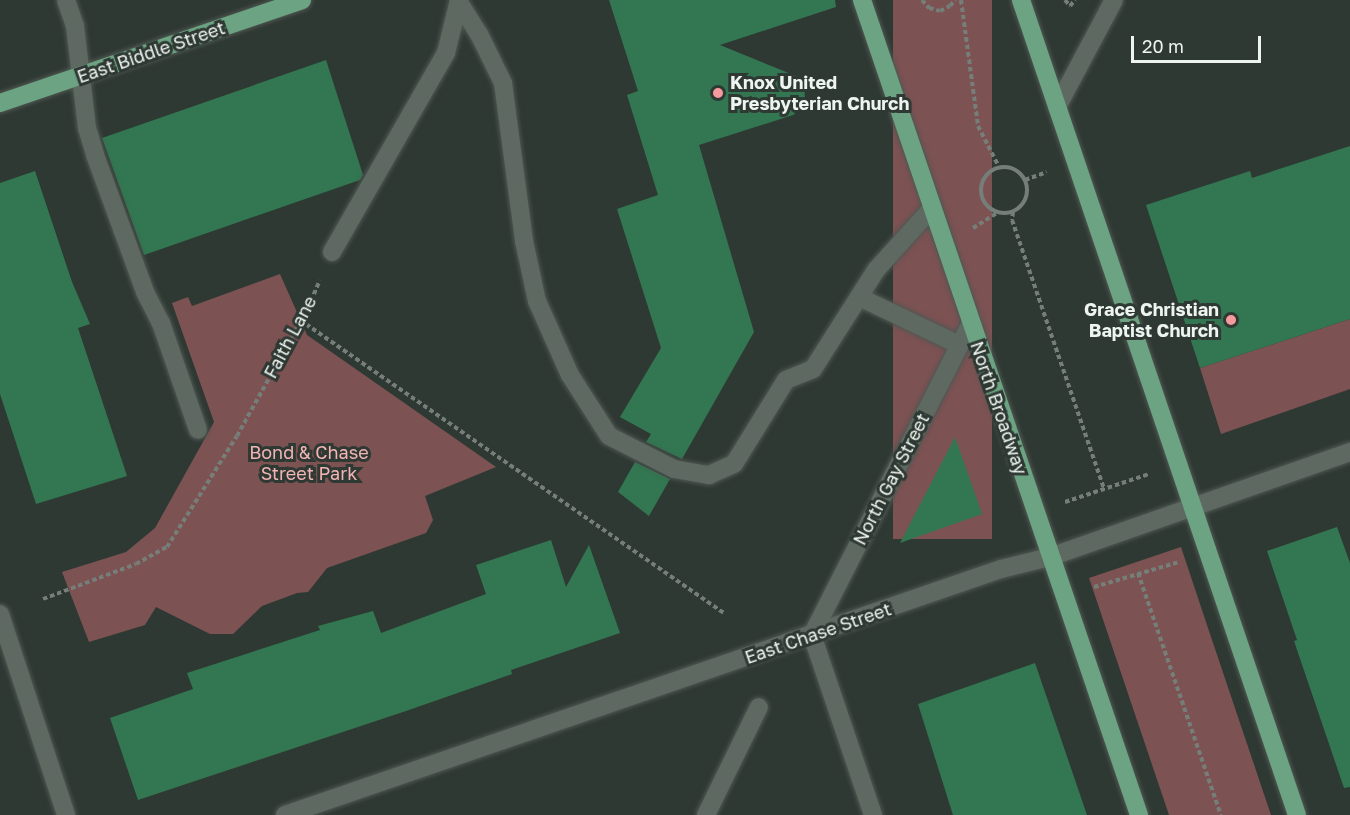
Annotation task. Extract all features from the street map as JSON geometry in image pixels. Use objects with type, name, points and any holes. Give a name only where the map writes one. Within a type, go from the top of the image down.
[{"type":"main road","name":"East Biddle Street","points":[[0,104],[302,0]]},
{"type":"main road","name":"North Broadway","points":[[862,0],[1139,815]]},
{"type":"main road","points":[[1021,0],[1297,815]]},
{"type":"street","points":[[66,0],[75,26],[87,128],[95,155],[145,292],[161,323],[198,430]]},
{"type":"street","points":[[1057,107],[1114,0]]},
{"type":"street","points":[[460,2],[503,83],[524,241],[537,301],[570,375],[609,436],[674,469],[709,475],[734,464],[786,380],[813,369],[876,270],[932,208]]},
{"type":"street","points":[[332,252],[446,53],[460,2]]},
{"type":"street","points":[[859,297],[959,345]]},
{"type":"street","name":"North Gay Street","points":[[812,635],[971,323]]},
{"type":"street","name":"East Chase Street","points":[[285,815],[1001,569],[1050,557],[1350,452]]},
{"type":"street","points":[[1,620],[66,815]]},
{"type":"street","points":[[812,635],[873,815]]},
{"type":"street","points":[[706,815],[759,707]]},
{"type":"path","points":[[922,0],[929,8],[940,11],[951,6],[955,0]]},
{"type":"path","points":[[962,0],[978,126],[999,167]]},
{"type":"path","points":[[1065,0],[1070,6],[1075,0]]},
{"type":"path","points":[[970,230],[998,213],[1012,212],[1020,208],[1027,195],[1025,180],[1014,169],[999,167],[986,175],[980,189],[984,204],[998,213]]},
{"type":"path","points":[[1025,180],[1048,171]]},
{"type":"path","points":[[1012,212],[1012,220],[1104,488]]},
{"type":"path","name":"Faith Lane","points":[[43,599],[136,564],[166,548],[237,436],[300,320],[332,252]]},
{"type":"path","points":[[300,320],[724,613]]},
{"type":"path","points":[[1064,502],[1149,474]]},
{"type":"path","points":[[1093,588],[1180,562]]},
{"type":"path","points":[[1138,573],[1221,815]]},
{"type":"green space","points":[[893,0],[992,0],[992,539],[893,539]]},
{"type":"green space","name":"Bond & Chase Street Park","points":[[280,274],[307,335],[496,467],[425,496],[433,520],[426,533],[327,568],[308,592],[297,593],[262,606],[233,634],[210,634],[156,607],[145,625],[89,642],[62,572],[126,552],[155,528],[214,422],[172,303],[188,297],[192,306]]},
{"type":"green space","points":[[1350,319],[1350,389],[1221,434],[1200,368]]},
{"type":"green space","points":[[1181,547],[1271,815],[1169,815],[1089,578]]},
{"type":"building","points":[[609,0],[835,0],[836,7],[720,45],[796,76],[804,86],[805,98],[801,109],[793,115],[699,145],[754,332],[682,459],[646,442],[651,434],[620,417],[661,348],[617,209],[658,195],[627,95],[638,91]]},
{"type":"building","points":[[326,60],[363,175],[360,180],[144,255],[102,138]]},
{"type":"building","points":[[1350,146],[1350,319],[1200,368],[1146,205],[1250,171],[1252,178]]},
{"type":"building","points":[[35,171],[72,282],[90,324],[78,328],[127,476],[36,504],[0,394],[0,183]]},
{"type":"building","points":[[955,437],[982,514],[900,543]]},
{"type":"building","points":[[635,462],[670,479],[649,516],[618,492]]},
{"type":"building","points":[[1337,527],[1350,563],[1350,787],[1344,788],[1294,641],[1297,640],[1267,551]]},
{"type":"building","points":[[551,540],[566,587],[589,545],[620,633],[511,670],[512,674],[406,711],[138,800],[110,718],[193,689],[187,673],[320,630],[318,626],[373,611],[381,633],[486,594],[476,565]]},
{"type":"building","points":[[1035,663],[1087,815],[953,815],[918,704]]},
{"type":"place","name":"Knox United Presbyterian Church","points":[[718,93]]},
{"type":"place","name":"Grace Christian Baptist Church","points":[[1231,320]]}]
